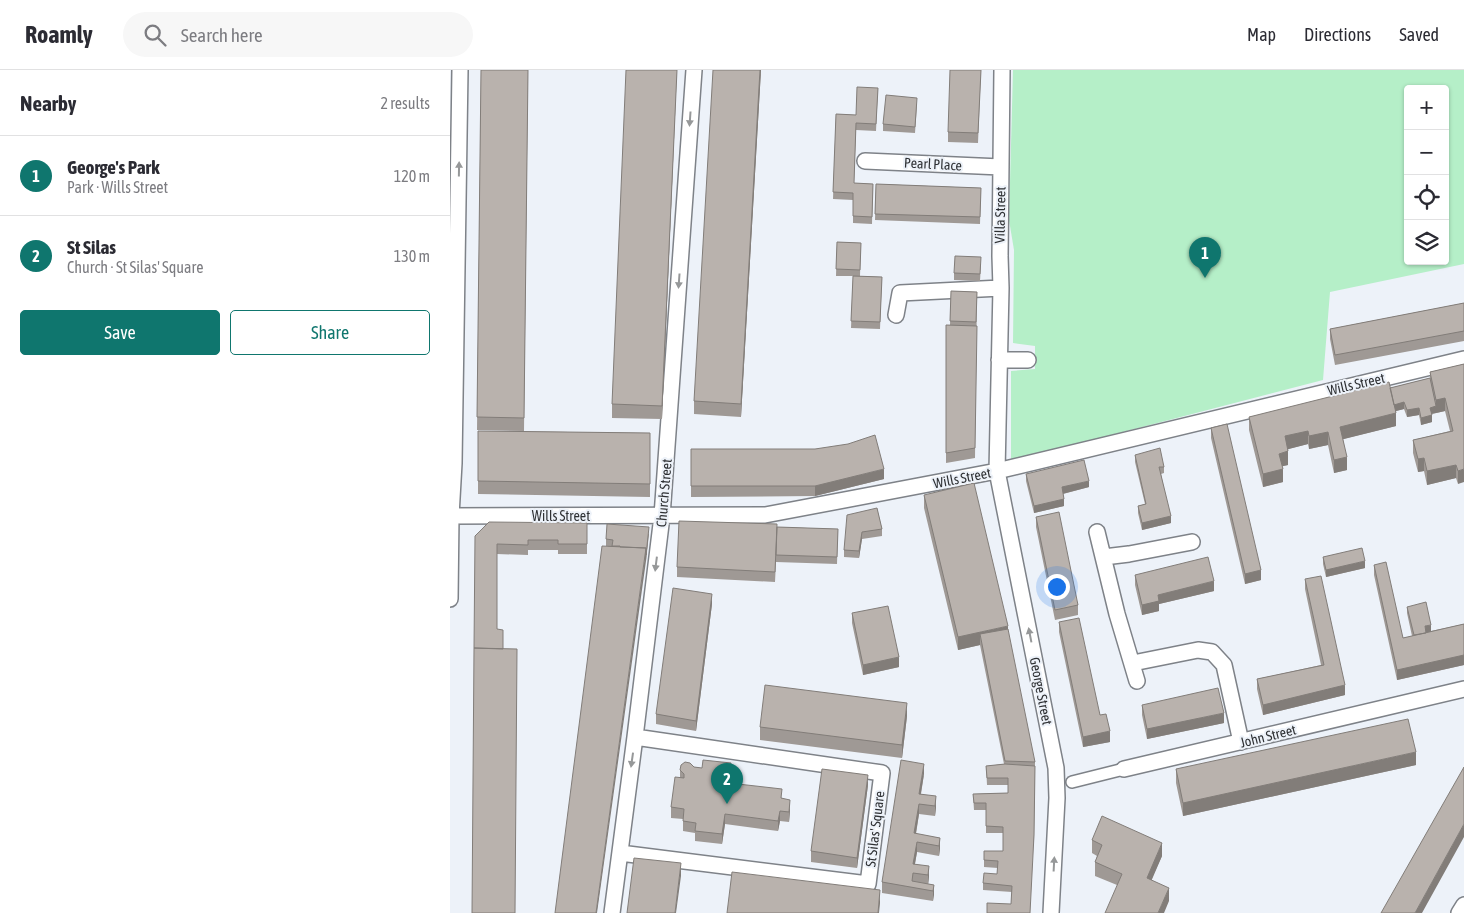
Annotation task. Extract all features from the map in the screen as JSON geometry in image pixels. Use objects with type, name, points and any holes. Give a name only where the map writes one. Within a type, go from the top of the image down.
[{"type":"street","points":[[450,599],[460,70]]},
{"type":"street","name":"Church Street","points":[[612,913],[662,516],[694,70]]},
{"type":"street","name":"Villa Street","points":[[997,471],[1001,288],[1002,70]]},
{"type":"street","name":"Pearl Place","points":[[865,161],[1001,167]]},
{"type":"street","points":[[896,315],[900,293],[1001,288]]},
{"type":"street","name":"Wills Street","points":[[451,516],[765,515],[997,471],[1464,359]]},
{"type":"street","points":[[999,360],[1028,360]]},
{"type":"street","name":"George Street","points":[[997,471],[1056,768],[1057,798],[1051,913]]},
{"type":"street","points":[[1098,532],[1117,614],[1133,662],[1137,681]]},
{"type":"street","points":[[1104,557],[1192,542]]},
{"type":"street","points":[[1133,662],[1198,650],[1212,652],[1224,665],[1241,742]]},
{"type":"street","name":"John Street","points":[[1072,782],[1464,689]]},
{"type":"street","name":"St Silas' Square","points":[[620,853],[868,884],[882,773],[635,737]]},
{"type":"street","points":[[1459,913],[1464,904]]},
{"type":"green space","points":[[1013,70],[1464,70],[1464,264],[1330,292],[1323,380],[1011,461],[1011,371],[1035,369],[1035,346],[1013,343],[1014,250],[1009,220]]},
{"type":"building","points":[[481,70],[528,70],[524,418],[477,417]]},
{"type":"building","points":[[626,70],[677,70],[662,406],[612,404]]},
{"type":"building","points":[[713,70],[760,70],[741,404],[694,401]]},
{"type":"building","points":[[950,70],[981,70],[978,133],[948,132]]},
{"type":"building","points":[[857,87],[878,88],[876,124],[856,123],[854,183],[873,184],[872,217],[853,216],[853,193],[833,192],[836,114],[856,115]]},
{"type":"building","points":[[886,95],[917,98],[915,127],[883,124]]},
{"type":"building","points":[[876,184],[981,188],[980,217],[875,214]]},
{"type":"building","points":[[837,242],[861,243],[860,270],[836,269]]},
{"type":"building","points":[[955,256],[981,257],[980,274],[954,273]]},
{"type":"building","points":[[853,276],[882,277],[880,322],[851,321]]},
{"type":"building","points":[[951,291],[977,292],[976,322],[950,321]]},
{"type":"building","points":[[1464,303],[1464,331],[1335,355],[1330,329]]},
{"type":"building","points":[[946,325],[977,326],[975,448],[946,453]]},
{"type":"building","points":[[1464,364],[1464,469],[1458,471],[1456,465],[1427,471],[1424,458],[1418,459],[1413,440],[1453,431],[1445,398],[1436,400],[1430,372]]},
{"type":"building","points":[[1430,378],[1436,406],[1430,408],[1432,415],[1421,418],[1419,408],[1407,410],[1404,402],[1394,405],[1390,388]]},
{"type":"building","points":[[1389,382],[1396,413],[1340,427],[1347,457],[1334,460],[1328,432],[1309,436],[1308,431],[1285,436],[1288,451],[1279,454],[1283,469],[1263,474],[1249,417]]},
{"type":"building","points":[[1227,424],[1261,570],[1245,574],[1211,428]]},
{"type":"building","points":[[478,431],[650,433],[650,484],[478,481]]},
{"type":"building","points":[[875,435],[884,469],[815,486],[691,486],[691,449],[815,449],[848,444]]},
{"type":"building","points":[[1160,448],[1164,467],[1159,467],[1171,516],[1142,523],[1138,506],[1146,504],[1135,455]]},
{"type":"building","points":[[1084,460],[1089,481],[1062,487],[1064,499],[1034,506],[1026,474]]},
{"type":"building","points":[[974,483],[1008,626],[958,637],[924,495]]},
{"type":"building","points":[[877,508],[882,529],[862,532],[859,551],[844,550],[847,515]]},
{"type":"building","points":[[1059,512],[1078,605],[1055,610],[1036,517]]},
{"type":"building","points":[[679,521],[777,524],[775,572],[677,567]]},
{"type":"building","points":[[489,522],[587,523],[587,544],[558,544],[558,540],[528,540],[528,545],[497,544],[497,629],[503,630],[503,649],[474,648],[475,536]]},
{"type":"building","points":[[607,524],[649,527],[646,555],[646,548],[612,546],[613,540],[606,539]]},
{"type":"building","points":[[777,527],[838,529],[837,557],[776,555]]},
{"type":"building","points":[[602,546],[646,548],[596,913],[555,913]]},
{"type":"building","points":[[1362,548],[1365,561],[1326,570],[1323,557]]},
{"type":"building","points":[[1208,557],[1214,581],[1158,595],[1159,601],[1142,605],[1135,575]]},
{"type":"building","points":[[1386,562],[1403,638],[1464,624],[1464,655],[1397,670],[1374,565]]},
{"type":"building","points":[[1321,576],[1345,685],[1263,705],[1257,679],[1324,665],[1305,579]]},
{"type":"building","points":[[673,588],[712,594],[696,721],[656,714]]},
{"type":"building","points":[[1426,602],[1431,625],[1425,626],[1426,633],[1414,635],[1407,607]]},
{"type":"building","points":[[888,606],[899,657],[863,665],[852,613]]},
{"type":"building","points":[[1079,618],[1100,715],[1106,714],[1110,731],[1083,737],[1059,622]]},
{"type":"building","points":[[1008,629],[1035,762],[1005,761],[980,634]]},
{"type":"building","points":[[474,648],[517,649],[515,913],[472,913]]},
{"type":"building","points":[[765,685],[907,703],[902,745],[760,727]]},
{"type":"building","points":[[1218,688],[1224,713],[1147,729],[1142,705]]},
{"type":"building","points":[[1408,719],[1416,752],[1183,803],[1176,769]]},
{"type":"building","points":[[703,760],[731,763],[729,783],[782,789],[781,798],[790,800],[789,812],[780,811],[778,821],[725,814],[722,834],[695,831],[696,823],[683,821],[684,809],[671,807],[675,777],[684,778],[684,774],[680,770],[681,765],[685,762],[690,763],[694,767],[702,768]]},
{"type":"building","points":[[901,760],[924,764],[919,794],[936,796],[935,806],[919,804],[914,833],[940,838],[939,846],[917,842],[913,864],[929,866],[928,875],[913,873],[912,881],[934,885],[933,891],[882,882]]},
{"type":"building","points":[[1005,764],[1035,766],[1030,913],[987,913],[987,903],[1011,904],[1012,886],[983,883],[984,873],[997,874],[998,861],[984,860],[984,851],[1003,851],[1003,827],[986,826],[986,803],[974,803],[973,794],[1008,793],[1008,778],[987,778],[986,766]]},
{"type":"building","points":[[1464,767],[1464,824],[1415,913],[1381,913]]},
{"type":"building","points":[[822,769],[868,775],[857,858],[811,851]]},
{"type":"building","points":[[1102,816],[1162,843],[1147,878],[1169,888],[1158,913],[1105,913],[1122,874],[1095,862],[1102,845],[1092,840]]},
{"type":"building","points":[[634,858],[681,863],[675,913],[627,913]]},
{"type":"building","points":[[732,872],[880,890],[878,913],[727,913]]},
{"type":"place","name":"George's Park","points":[[1205,278]]},
{"type":"place","name":"St Silas","points":[[727,804]]}]
